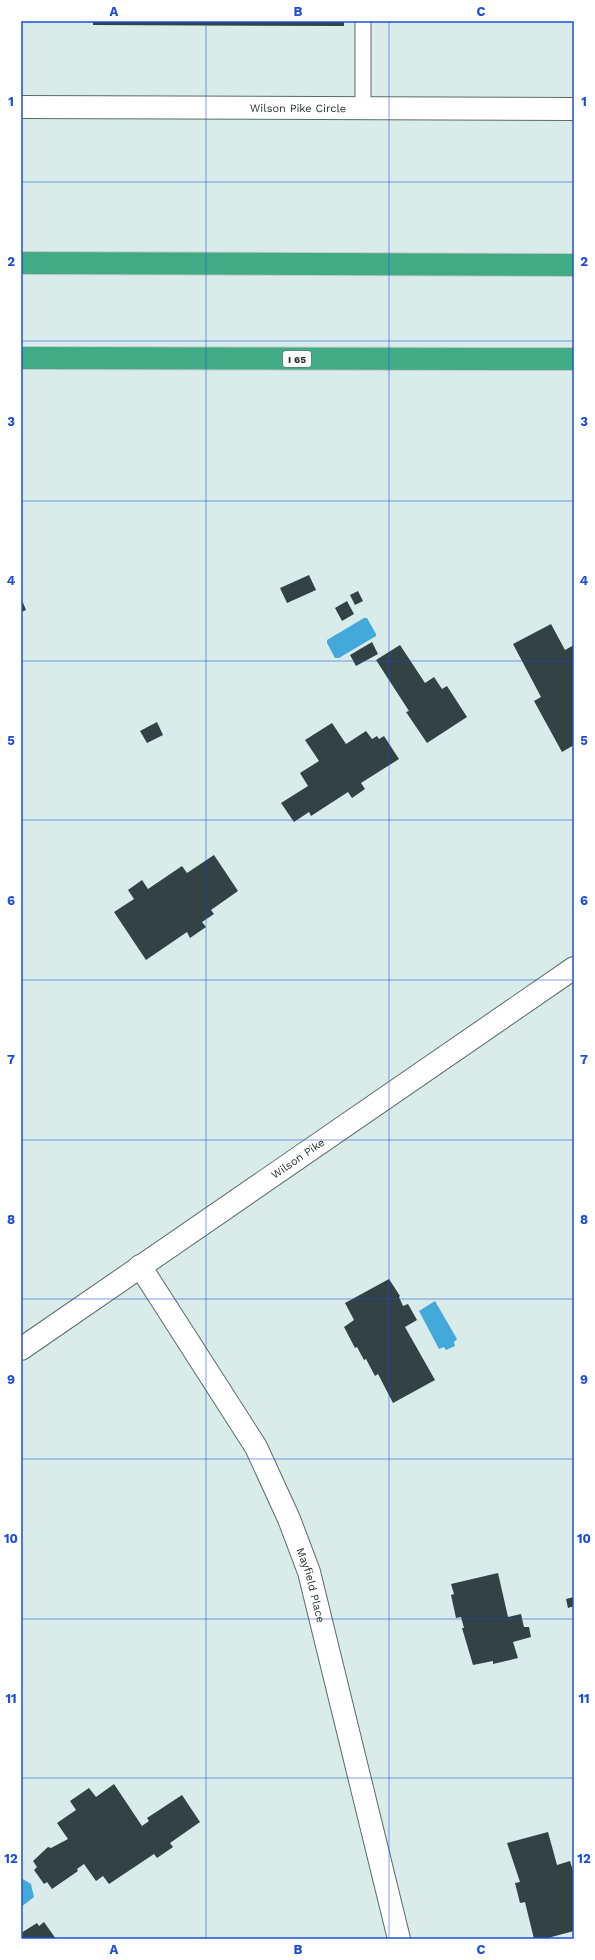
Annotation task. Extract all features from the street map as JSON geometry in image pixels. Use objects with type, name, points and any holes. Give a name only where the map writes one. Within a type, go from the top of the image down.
[{"type":"highway","points":[[21,263],[574,265]]},
{"type":"highway","name":"I 65","points":[[21,358],[574,359]]},
{"type":"street","name":"Wilson Pike Circle","points":[[21,106],[574,109]]},
{"type":"street","name":"Wilson Pike","points":[[21,1349],[574,968]]},
{"type":"street","name":"Mayfield Place","points":[[140,1266],[256,1447],[278,1491],[300,1544],[309,1572],[399,1939]]},
{"type":"lane","points":[[363,21],[363,108]]},
{"type":"water","points":[[364,618],[367,618],[376,636],[339,658],[335,658],[327,643],[327,640]]},
{"type":"water","points":[[435,1301],[457,1339],[454,1342],[455,1346],[446,1350],[444,1347],[439,1349],[419,1311]]},
{"type":"water","points":[[21,1878],[31,1884],[34,1897],[21,1907]]},
{"type":"building","points":[[93,21],[344,21],[344,26],[93,25]]},
{"type":"building","points":[[309,575],[316,590],[287,603],[280,588]]},
{"type":"building","points":[[358,591],[363,601],[355,605],[350,595]]},
{"type":"building","points":[[21,598],[26,610],[21,612]]},
{"type":"building","points":[[347,601],[354,614],[342,621],[335,608]]},
{"type":"building","points":[[551,624],[565,650],[574,645],[574,745],[562,752],[534,701],[541,697],[513,644]]},
{"type":"building","points":[[372,642],[378,654],[356,666],[350,655]]},
{"type":"building","points":[[400,645],[425,683],[434,677],[442,689],[447,686],[467,717],[427,743],[406,712],[409,711],[376,660]]},
{"type":"building","points":[[157,722],[163,735],[147,743],[140,731]]},
{"type":"building","points":[[332,723],[346,744],[366,731],[372,739],[377,736],[379,739],[384,736],[399,759],[361,783],[365,789],[352,798],[348,792],[311,816],[309,812],[294,822],[281,803],[308,786],[300,773],[319,761],[305,740]]},
{"type":"building","points":[[214,855],[238,891],[211,910],[214,914],[202,922],[206,927],[190,938],[187,932],[146,960],[114,912],[134,899],[128,890],[142,880],[148,889],[182,866],[187,873]]},
{"type":"building","points":[[389,1279],[400,1296],[399,1297],[403,1306],[408,1304],[417,1320],[405,1327],[435,1380],[393,1403],[378,1374],[375,1376],[366,1359],[364,1360],[357,1347],[355,1348],[344,1327],[354,1320],[345,1303]]},
{"type":"building","points":[[498,1573],[508,1617],[521,1614],[524,1627],[529,1627],[531,1637],[513,1642],[518,1658],[493,1664],[493,1661],[473,1665],[462,1628],[464,1628],[461,1617],[456,1618],[451,1595],[454,1594],[451,1584]]},
{"type":"building","points":[[574,1597],[574,1606],[568,1608],[566,1599]]},
{"type":"building","points":[[114,1784],[142,1826],[149,1821],[147,1818],[182,1795],[200,1822],[170,1843],[173,1847],[157,1858],[154,1854],[109,1884],[103,1876],[96,1881],[84,1864],[77,1869],[78,1871],[52,1889],[47,1882],[44,1884],[34,1870],[37,1867],[33,1861],[48,1847],[51,1848],[68,1839],[57,1823],[76,1810],[70,1801],[89,1788],[96,1797]]},
{"type":"building","points":[[548,1832],[557,1865],[570,1861],[574,1874],[574,1931],[544,1939],[534,1939],[525,1902],[520,1903],[515,1883],[520,1882],[507,1843]]},
{"type":"building","points":[[44,1922],[56,1939],[21,1939],[21,1933],[37,1923],[39,1926]]}]
